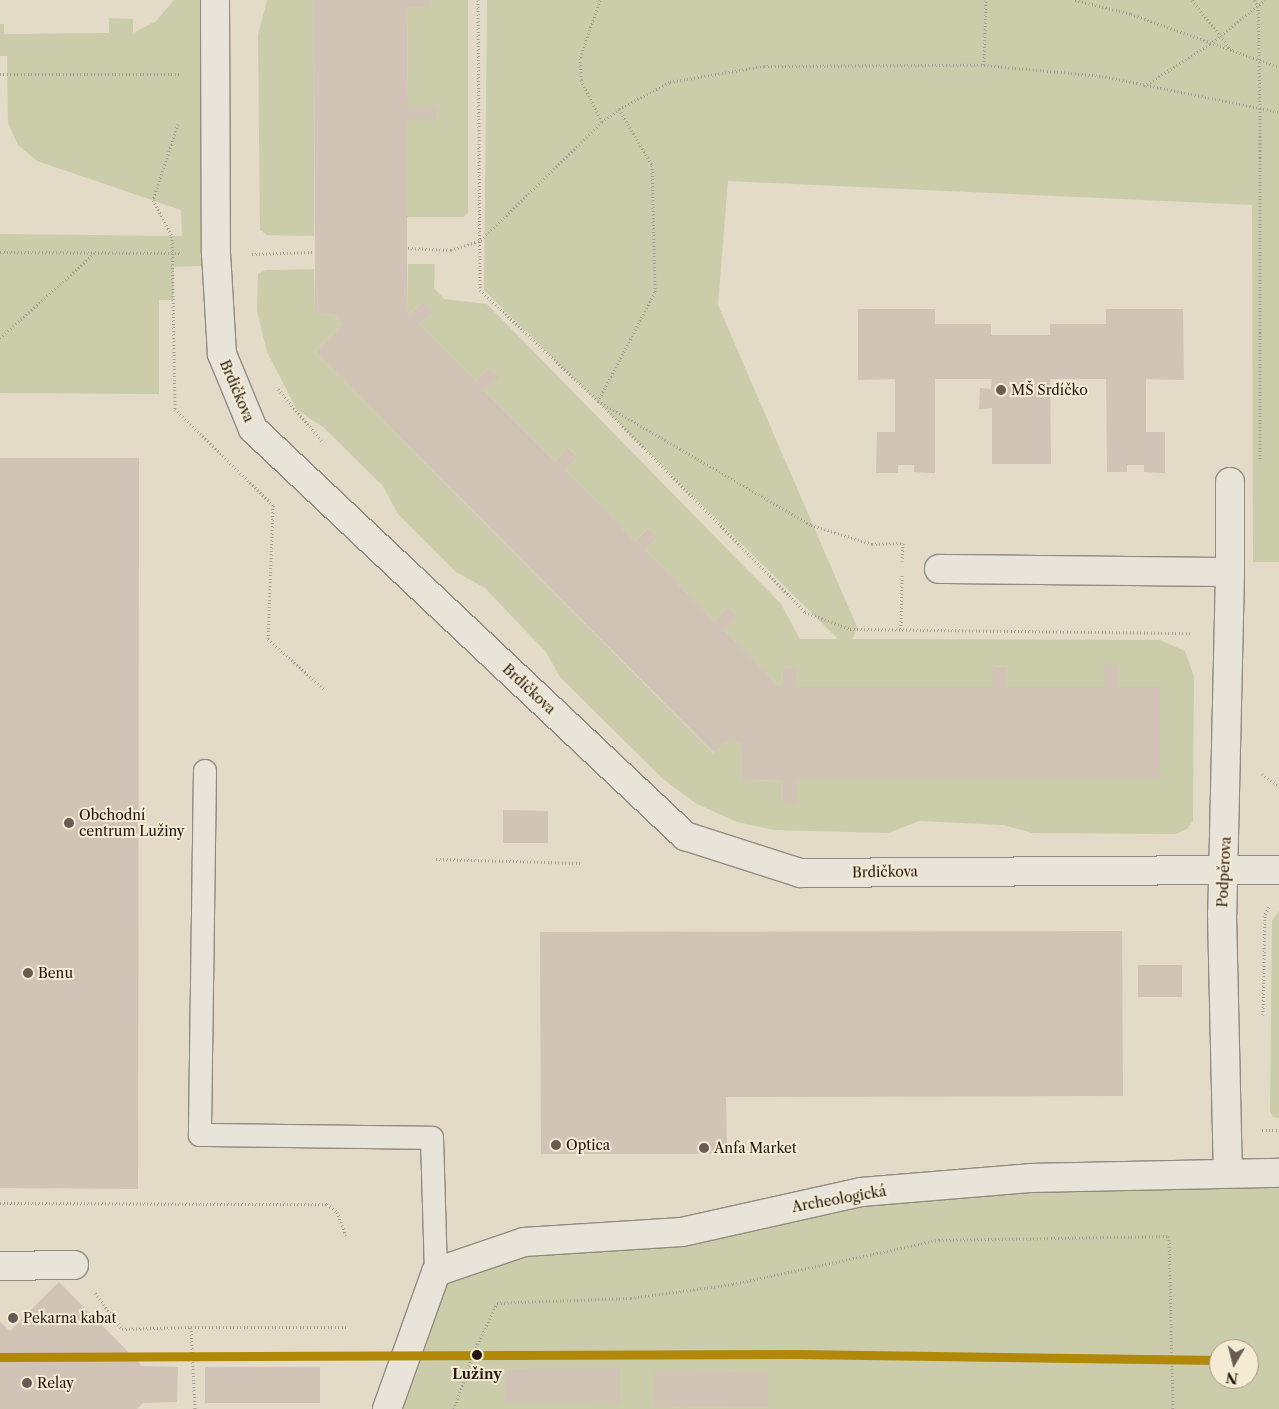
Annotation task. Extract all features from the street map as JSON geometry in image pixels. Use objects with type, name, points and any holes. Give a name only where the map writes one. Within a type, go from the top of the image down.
[{"type":"street","name":"Brdičkova","points":[[216,0],[216,253],[222,354],[253,429],[685,836],[800,873],[1279,870]]},
{"type":"street","name":"Podpěrova","points":[[1228,1172],[1223,870],[1230,572],[1230,482]]},
{"type":"street","points":[[939,569],[1230,572]]},
{"type":"street","name":"Archeologická","points":[[436,1272],[524,1242],[682,1232],[861,1192],[1032,1178],[1228,1172],[1279,1173]]},
{"type":"street","points":[[0,1266],[74,1265]]},
{"type":"street","points":[[387,1409],[436,1272]]},
{"type":"lane","points":[[205,771],[200,1135],[432,1138],[436,1272]]},
{"type":"path","points":[[478,0],[480,290],[598,401],[805,612],[850,629],[1193,633],[1196,641]]},
{"type":"path","points":[[600,0],[580,58],[581,80],[602,122]]},
{"type":"path","points":[[984,65],[986,0]]},
{"type":"path","points":[[1075,0],[1131,14],[1233,53],[1279,66]]},
{"type":"path","points":[[1192,0],[1221,35],[1233,53]]},
{"type":"path","points":[[1254,0],[1258,6],[1260,108],[1260,471]]},
{"type":"path","points":[[1144,86],[1210,44],[1265,0]]},
{"type":"path","points":[[408,248],[451,250],[480,240],[602,122],[619,109],[670,82],[764,66],[984,65],[1102,76],[1279,112]]},
{"type":"path","points":[[0,74],[216,74]]},
{"type":"path","points":[[598,401],[655,292],[652,165],[619,109]]},
{"type":"path","points":[[173,252],[172,236],[153,200],[180,119]]},
{"type":"path","points":[[252,244],[253,263]]},
{"type":"path","points":[[0,252],[252,254],[314,252]]},
{"type":"path","points":[[0,338],[96,252]]},
{"type":"path","points":[[272,383],[323,442]]},
{"type":"path","points":[[598,401],[811,525],[872,544],[903,543],[901,629]]},
{"type":"path","points":[[270,558],[268,639],[325,690]]},
{"type":"path","points":[[1255,768],[1279,787]]},
{"type":"path","points":[[436,859],[582,862]]},
{"type":"path","points":[[1263,1022],[1265,914],[1272,902]]},
{"type":"path","points":[[1260,1130],[1261,1120]]},
{"type":"path","points":[[0,1204],[327,1204],[337,1212],[346,1235]]},
{"type":"path","points":[[454,1409],[473,1354],[497,1303],[640,1297],[732,1284],[939,1240],[1169,1236],[1173,1409]]},
{"type":"path","points":[[74,1265],[122,1329],[346,1327]]},
{"type":"path","points":[[191,1327],[195,1409]]},
{"type":"green space","points":[[174,0],[201,0],[202,266],[174,267],[173,300],[159,300],[159,394],[0,393],[0,234],[182,236],[181,210],[37,161],[18,145],[8,123],[7,56],[0,56],[0,24],[4,24],[4,34],[109,33],[109,18],[133,19],[133,33],[156,21]]},
{"type":"green space","points":[[267,0],[314,0],[314,236],[267,235],[260,230],[258,35]]},
{"type":"green space","points":[[429,0],[468,0],[468,212],[464,217],[407,217],[407,120],[436,120],[436,107],[408,106],[407,7],[428,7]]},
{"type":"green space","points":[[487,0],[1279,0],[1279,562],[1253,562],[1252,205],[728,181],[718,305],[857,627],[853,639],[1160,640],[1185,651],[1194,677],[1193,821],[1187,829],[1176,834],[1032,833],[1003,825],[919,821],[888,833],[774,830],[737,822],[697,804],[663,779],[560,677],[546,652],[485,588],[456,572],[398,514],[383,486],[323,427],[297,410],[267,352],[257,311],[258,274],[266,270],[314,269],[315,314],[332,313],[343,324],[315,352],[713,753],[726,742],[741,742],[742,781],[782,780],[783,804],[797,803],[797,780],[1160,780],[1160,688],[1118,687],[1118,664],[1104,664],[1104,687],[1006,687],[1006,667],[992,666],[992,687],[796,687],[796,668],[783,667],[782,687],[780,687],[724,630],[737,617],[728,607],[714,621],[645,550],[658,537],[648,528],[635,541],[565,470],[578,457],[569,448],[555,461],[485,391],[498,377],[489,368],[476,381],[419,324],[432,311],[423,301],[409,315],[407,313],[408,264],[435,264],[434,288],[444,299],[487,304],[781,604],[800,639],[838,639],[484,290]]},
{"type":"green space","points":[[1279,911],[1279,1118],[1273,1117],[1270,1111],[1272,921]]},
{"type":"green space","points":[[1279,1173],[1279,1409],[387,1409],[436,1272],[861,1192]]},
{"type":"building","points":[[314,0],[429,0],[429,7],[407,7],[408,106],[436,106],[436,120],[407,120],[407,313],[409,315],[423,301],[433,311],[419,324],[476,381],[489,368],[499,377],[485,391],[555,461],[568,448],[578,457],[565,470],[635,541],[648,528],[658,537],[645,550],[714,621],[728,607],[738,617],[724,630],[780,687],[782,687],[783,667],[796,668],[796,687],[992,687],[992,666],[1006,667],[1006,687],[1104,687],[1104,664],[1118,664],[1118,687],[1160,687],[1160,780],[797,780],[797,804],[783,804],[782,780],[742,781],[741,742],[726,742],[714,753],[315,352],[343,324],[332,313],[315,314]]},
{"type":"building","points":[[858,309],[935,309],[935,324],[991,324],[991,335],[1050,335],[1050,324],[1106,324],[1106,309],[1183,309],[1184,380],[1146,379],[1146,432],[1165,432],[1165,473],[1144,472],[1144,465],[1127,465],[1127,472],[1107,472],[1106,379],[1050,379],[1051,464],[992,464],[992,408],[979,409],[980,388],[991,389],[992,379],[935,379],[935,473],[914,472],[914,465],[898,465],[898,473],[876,473],[877,432],[895,432],[895,379],[858,380]]},
{"type":"building","name":"Obchodní centrum Lužiny","points":[[0,458],[139,458],[138,1189],[0,1188]]},
{"type":"building","points":[[503,810],[548,811],[548,843],[503,843]]},
{"type":"building","points":[[1122,931],[1123,1096],[726,1097],[727,1154],[541,1154],[540,932]]},
{"type":"building","points":[[1138,965],[1182,965],[1182,997],[1138,997]]},
{"type":"building","points":[[59,1282],[142,1366],[178,1367],[177,1402],[143,1403],[137,1409],[0,1409],[0,1322],[10,1331]]},
{"type":"building","points":[[205,1367],[320,1367],[320,1403],[205,1403]]},
{"type":"building","points":[[620,1368],[620,1403],[505,1404],[505,1369]]},
{"type":"building","points":[[654,1371],[768,1372],[768,1407],[654,1406]]},
{"type":"transit line","points":[[0,1357],[795,1354],[1209,1360]]},
{"type":"place","name":"MŠ Srdíčko","points":[[1001,390]]},
{"type":"place","name":"Obchodní centrum Lužiny","points":[[69,823]]},
{"type":"place","name":"Benu","points":[[28,973]]},
{"type":"place","name":"Optica","points":[[556,1145]]},
{"type":"place","name":"Anfa Market","points":[[704,1148]]},
{"type":"place","name":"Pekarna kabat","points":[[13,1318]]},
{"type":"place","name":"Lužiny","points":[[477,1355]]},
{"type":"place","name":"Relay","points":[[27,1383]]}]
